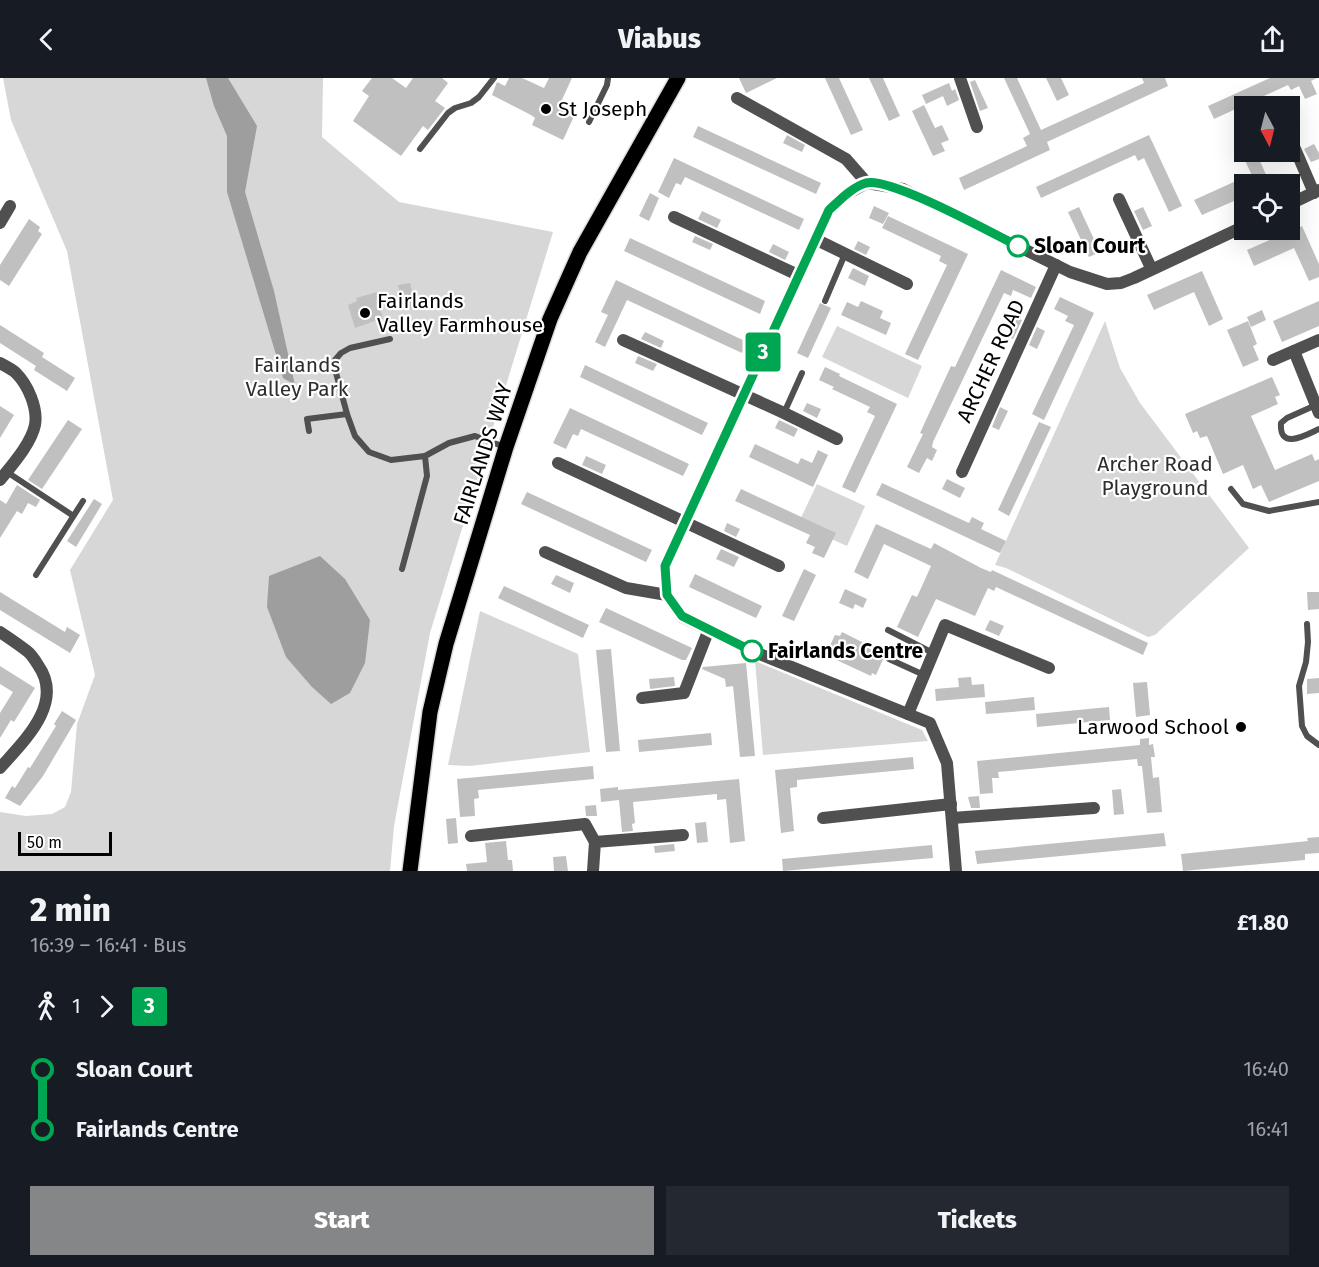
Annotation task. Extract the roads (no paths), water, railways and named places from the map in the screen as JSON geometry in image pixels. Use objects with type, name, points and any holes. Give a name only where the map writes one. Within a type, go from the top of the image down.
[{"type":"main road","name":"FAIRLANDS WAY","points":[[410,871],[430,712],[446,644],[506,447],[550,319],[580,252],[678,78]]},
{"type":"street","points":[[960,78],[977,127]]},
{"type":"street","points":[[737,98],[846,159],[867,183]]},
{"type":"street","points":[[1300,158],[1316,191],[1300,199]]},
{"type":"street","points":[[956,871],[947,763],[930,723],[752,651],[682,616],[667,595],[665,566],[829,210],[849,193],[867,183],[903,189],[1056,265],[1107,284],[1121,283],[1234,231]]},
{"type":"street","points":[[1119,199],[1151,268]]},
{"type":"street","points":[[0,223],[10,206]]},
{"type":"street","points":[[674,217],[798,275]]},
{"type":"street","points":[[815,239],[907,284]]},
{"type":"street","name":"ARCHER ROAD","points":[[962,472],[1056,265]]},
{"type":"street","points":[[623,340],[784,412],[837,439]]},
{"type":"street","points":[[1273,360],[1319,340]]},
{"type":"street","points":[[1294,351],[1317,409]]},
{"type":"street","points":[[0,363],[16,373],[30,394],[35,410],[35,425],[20,456],[3,476]]},
{"type":"street","points":[[558,463],[779,566]]},
{"type":"street","points":[[545,552],[626,588],[667,595]]},
{"type":"street","points":[[908,714],[945,625],[1049,668]]},
{"type":"street","points":[[642,698],[684,693],[709,629]]},
{"type":"street","points":[[0,632],[29,652],[43,672],[47,690],[43,713],[31,733],[0,768]]},
{"type":"street","points":[[824,818],[951,804]]},
{"type":"street","points":[[952,818],[1094,808]]},
{"type":"street","points":[[471,836],[585,825],[595,843],[592,871]]},
{"type":"street","points":[[595,843],[683,835]]},
{"type":"lane","points":[[420,149],[448,113],[479,97],[494,78]]},
{"type":"lane","points":[[589,122],[607,85],[608,78]]},
{"type":"lane","points":[[825,301],[846,254]]},
{"type":"lane","points":[[390,339],[350,348],[335,360],[346,414],[355,436],[369,452],[391,460],[425,456],[449,443],[475,436],[506,447]]},
{"type":"lane","points":[[784,412],[802,373]]},
{"type":"lane","points":[[1317,409],[1287,418],[1281,423],[1281,430],[1283,436],[1295,439],[1319,429]]},
{"type":"lane","points":[[309,431],[307,419],[346,414]]},
{"type":"lane","points":[[402,569],[427,476],[425,456]]},
{"type":"lane","points":[[3,476],[72,515]]},
{"type":"lane","points":[[1231,489],[1243,504],[1269,511],[1319,502]]},
{"type":"lane","points":[[36,575],[83,501]]},
{"type":"lane","points":[[1306,624],[1308,642],[1306,662],[1299,686],[1302,726],[1307,736],[1319,745]]},
{"type":"lane","points":[[888,630],[933,654]]},
{"type":"lane","points":[[889,659],[925,675]]},
{"type":"place","name":"St Joseph","points":[[546,109]]},
{"type":"place","name":"Sloan Court","points":[[1018,246]]},
{"type":"place","name":"Fairlands Valley Farmhouse","points":[[365,313]]},
{"type":"place","name":"Fairlands Centre","points":[[752,651]]},
{"type":"place","name":"Larwood School","points":[[1241,727]]},
{"type":"park label","name":"Fairlands Valley Park","points":[[297,377]]},
{"type":"park label","name":"Archer Road Playground","points":[[1155,476]]}]
